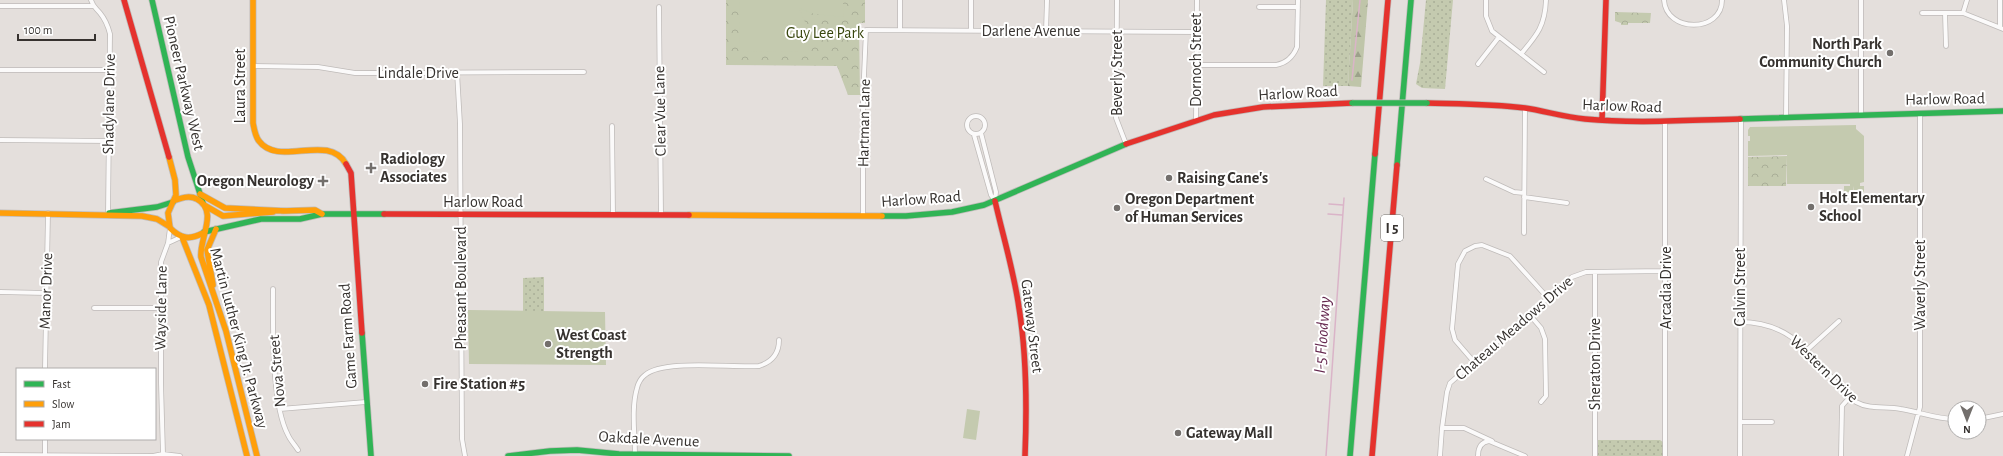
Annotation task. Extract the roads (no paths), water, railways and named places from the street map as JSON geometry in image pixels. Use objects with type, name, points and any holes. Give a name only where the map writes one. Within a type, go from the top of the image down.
[{"type":"main road","points":[[124,0],[144,75],[175,180],[176,191],[168,213],[170,228]]},
{"type":"main road","name":"Pioneer Parkway West","points":[[152,0],[177,103],[188,157],[200,194]]},
{"type":"main road","name":"Laura Street","points":[[253,0],[253,123],[254,135],[258,144],[266,149],[277,151],[329,150],[338,154],[346,160],[351,173],[354,214]]},
{"type":"main road","points":[[1384,57],[1385,0]]},
{"type":"main road","name":"I 5","points":[[1350,456],[1388,0]]},
{"type":"main road","name":"I 5","points":[[1372,456],[1411,0]]},
{"type":"main road","points":[[1602,120],[1606,0]]},
{"type":"main road","name":"Harlow Road","points":[[322,214],[939,214],[995,202],[1126,144],[1196,120],[1230,112],[1264,107],[1352,103],[1484,104],[1525,108],[1583,119],[1665,121],[1861,114],[2003,111]]},
{"type":"main road","points":[[200,194],[225,208],[286,211]]},
{"type":"main road","name":"Martin Luther King Jr. Parkway","points":[[200,194],[208,219],[199,250],[222,314],[257,456]]},
{"type":"main road","points":[[108,214],[123,210],[157,208],[173,201],[188,197],[195,198],[223,216],[315,210],[322,214]]},
{"type":"main road","name":"Gateway Street","points":[[995,202],[1015,287],[1024,344],[1027,408],[1025,456]]},
{"type":"main road","points":[[0,213],[108,214],[122,217],[151,217],[170,228],[175,234],[182,237],[193,238],[204,232],[256,220],[314,218],[322,214]]},
{"type":"main road","name":"Game Farm Road","points":[[354,214],[366,402],[371,456]]},
{"type":"main road","points":[[214,294],[207,250],[216,229]]},
{"type":"main road","name":"Martin Luther King Jr. Parkway","points":[[182,237],[209,305],[247,456]]},
{"type":"main road","name":"Oakdale Avenue","points":[[508,456],[540,451],[577,449],[635,455],[789,456]]},
{"type":"street","name":"Shadylane Drive","points":[[91,0],[93,6],[100,13],[108,29],[108,214]]},
{"type":"street","points":[[900,0],[900,30]]},
{"type":"street","points":[[971,0],[971,30]]},
{"type":"street","points":[[1046,31],[1047,0]]},
{"type":"street","name":"Beverly Street","points":[[1117,0],[1116,118],[1126,144]]},
{"type":"street","name":"Dornoch Street","points":[[1196,120],[1197,0]]},
{"type":"street","points":[[1196,65],[1283,64],[1294,53],[1297,47],[1298,0]]},
{"type":"street","points":[[1486,0],[1487,21],[1499,37],[1544,72]]},
{"type":"street","points":[[1521,54],[1541,29],[1545,15],[1546,0]]},
{"type":"street","points":[[1664,0],[1667,12],[1674,20],[1682,24],[1701,24],[1710,21],[1718,14],[1721,8],[1722,0]]},
{"type":"street","points":[[1784,0],[1787,26],[1786,117]]},
{"type":"street","points":[[1861,0],[1861,114]]},
{"type":"street","points":[[1963,13],[1967,0]]},
{"type":"street","points":[[1922,12],[1963,13],[2002,28],[2000,0]]},
{"type":"street","points":[[0,6],[93,6]]},
{"type":"street","name":"Clear Vue Lane","points":[[659,7],[661,215]]},
{"type":"street","points":[[1259,7],[1298,7]]},
{"type":"street","points":[[1945,13],[1946,46]]},
{"type":"street","name":"Darlene Avenue","points":[[866,30],[1196,32]]},
{"type":"street","name":"Hartman Lane","points":[[863,215],[863,98],[866,30]]},
{"type":"street","points":[[1478,64],[1499,37]]},
{"type":"street","name":"Lindale Drive","points":[[253,66],[318,67],[355,73],[584,72]]},
{"type":"street","points":[[0,70],[109,70]]},
{"type":"street","name":"Pheasant Boulevard","points":[[457,72],[460,124],[462,439],[465,456]]},
{"type":"street","points":[[1524,233],[1525,108]]},
{"type":"street","name":"Waverly Street","points":[[1907,456],[1919,413],[1920,113]]},
{"type":"street","points":[[970,117],[981,117],[985,123],[982,133],[974,135],[968,131],[966,124],[970,117]]},
{"type":"street","name":"Calvin Street","points":[[1740,456],[1741,118]]},
{"type":"street","name":"Arcadia Drive","points":[[1665,121],[1665,456]]},
{"type":"street","points":[[612,126],[613,215]]},
{"type":"street","name":"Gateway Street","points":[[982,133],[996,192],[995,202]]},
{"type":"street","name":"Gateway Street","points":[[974,135],[990,196],[995,202]]},
{"type":"street","points":[[0,140],[109,141]]},
{"type":"street","points":[[1486,179],[1524,195],[1567,203]]},
{"type":"street","name":"Manor Drive","points":[[45,368],[46,293],[48,282],[48,213]]},
{"type":"street","name":"Wayside Lane","points":[[163,454],[160,308],[161,262],[168,243],[170,228]]},
{"type":"street","name":"Wayside Lane","points":[[168,243],[182,237]]},
{"type":"street","points":[[1474,362],[1454,338],[1452,329],[1458,264],[1465,251],[1475,246],[1482,245],[1510,256],[1547,297]]},
{"type":"street","name":"Chateau Meadows Drive","points":[[1440,456],[1442,428],[1450,383],[1547,297],[1575,275],[1595,272],[1666,271]]},
{"type":"street","name":"Sheraton Drive","points":[[1595,272],[1595,456]]},
{"type":"street","name":"Nova Street","points":[[273,289],[273,328],[278,400],[288,435],[298,450]]},
{"type":"street","points":[[0,292],[46,293]]},
{"type":"street","points":[[94,308],[160,308]]},
{"type":"street","points":[[1529,314],[1541,328],[1545,339],[1546,396],[1541,402]]},
{"type":"street","points":[[1807,350],[1839,321]]},
{"type":"street","name":"Western Drive","points":[[1740,322],[1758,323],[1776,327],[1791,335],[1807,350],[1849,398],[1865,406],[1900,408],[1937,418],[1947,419]]},
{"type":"street","points":[[635,455],[635,398],[638,387],[644,376],[656,369],[671,366],[759,366],[767,364],[775,357],[779,348],[778,340]]},
{"type":"street","points":[[156,383],[161,383]]},
{"type":"street","points":[[1841,456],[1842,406],[1849,398]]},
{"type":"street","points":[[280,409],[288,407],[366,402]]},
{"type":"street","points":[[1987,417],[2003,414]]},
{"type":"street","points":[[1740,422],[1772,422]]},
{"type":"street","points":[[1442,428],[1464,428],[1525,456]]},
{"type":"street","points":[[45,440],[45,455]]},
{"type":"street","points":[[1478,456],[1478,449],[1483,443],[1492,441]]},
{"type":"street","points":[[0,455],[163,454],[180,456]]},
{"type":"waterway","name":"I-5 Floodway","points":[[1352,80],[1360,0]]},
{"type":"waterway","name":"I-5 Floodway","points":[[1326,456],[1344,198]]},
{"type":"waterway","name":"I-5 Floodway","points":[[1329,204],[1343,205]]},
{"type":"waterway","name":"I-5 Floodway","points":[[1328,214],[1342,215]]},
{"type":"place","name":"North Park Community Church","points":[[1890,53]]},
{"type":"place","name":"Radiology Associates","points":[[371,168]]},
{"type":"place","name":"Raising Cane's","points":[[1169,178]]},
{"type":"place","name":"Oregon Neurology","points":[[323,181]]},
{"type":"place","name":"Holt Elementary School","points":[[1811,207]]},
{"type":"place","name":"Oregon Department of Human Services","points":[[1117,208]]},
{"type":"place","name":"West Coast Strength","points":[[548,344]]},
{"type":"place","name":"Fire Station #5","points":[[425,384]]},
{"type":"place","name":"Gateway Mall","points":[[1178,433]]},
{"type":"park label","name":"Guy Lee Park","points":[[825,33]]}]
